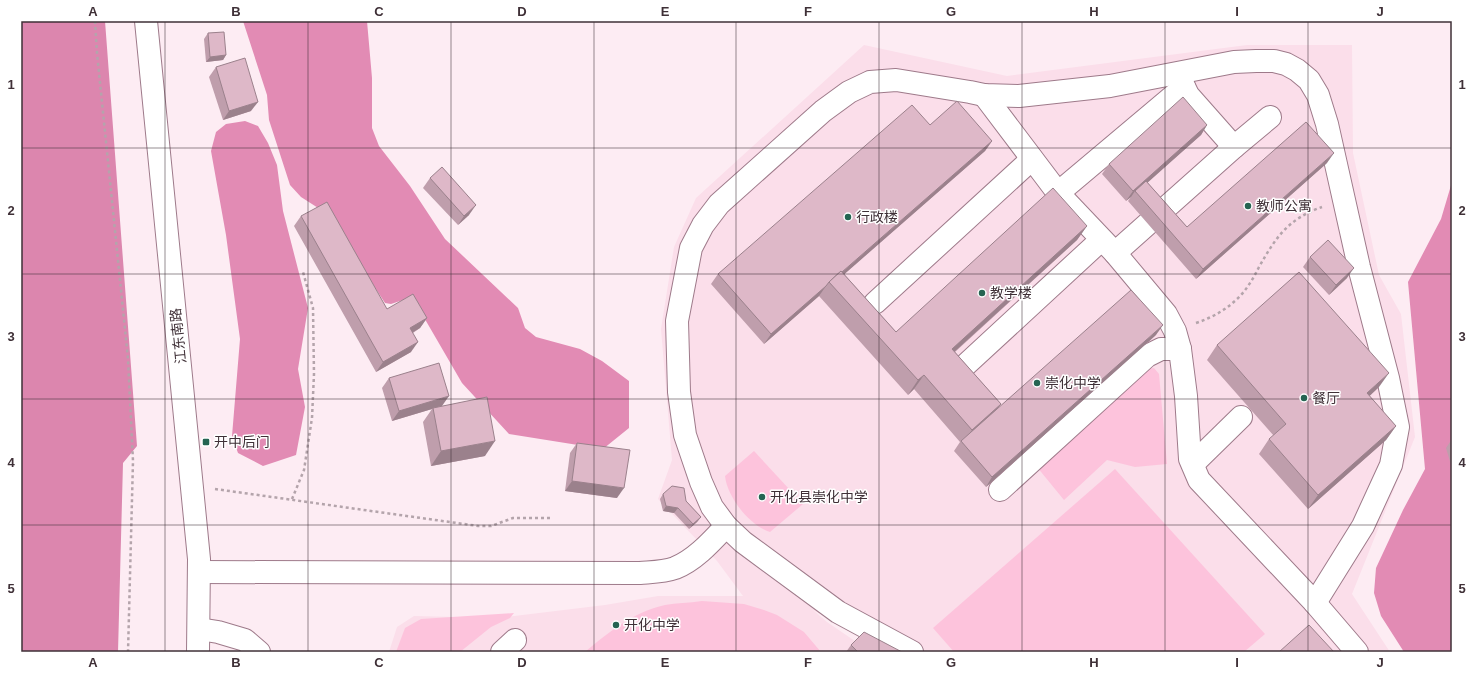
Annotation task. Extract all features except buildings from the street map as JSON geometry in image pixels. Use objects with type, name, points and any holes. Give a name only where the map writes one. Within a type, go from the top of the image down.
[{"type":"street","name":"江东南路","points":[[146,21],[199,559],[198,652]]},
{"type":"street","points":[[912,652],[838,612],[743,542],[726,526],[712,507],[698,475],[685,435],[680,392],[677,321],[691,248],[703,225],[719,204],[823,111],[849,92],[870,82],[896,80],[984,95],[1019,96],[1181,80],[1234,62],[1274,61],[1286,64],[1297,70],[1309,80],[1318,95],[1327,124],[1359,267],[1388,378],[1398,427],[1391,465],[1363,526],[1315,603]]},
{"type":"street","points":[[1181,80],[1188,95],[1234,147]]},
{"type":"street","points":[[1058,193],[1181,80]]},
{"type":"street","points":[[984,95],[1058,193],[1108,247],[1166,314],[1178,340],[1186,396],[1190,458],[1199,480],[1315,603],[1357,652]]},
{"type":"street","points":[[959,371],[1108,247],[1270,117]]},
{"type":"street","points":[[876,302],[1032,159]]},
{"type":"street","points":[[1000,490],[1148,356],[1178,340]]},
{"type":"street","points":[[1193,464],[1241,417]]},
{"type":"street","points":[[199,572],[640,573],[675,568],[688,561],[711,542],[726,526]]},
{"type":"street","points":[[198,629],[218,632],[245,640],[259,652]]},
{"type":"path","points":[[95,21],[128,359],[133,461],[128,652]]},
{"type":"path","points":[[1178,340],[1232,304],[1251,283],[1276,239],[1295,220],[1307,212],[1326,206]]},
{"type":"path","points":[[292,500],[304,470],[312,418],[314,374],[313,308],[303,272]]},
{"type":"path","points":[[192,487],[478,526],[491,526],[513,518],[550,518]]},
{"type":"shaded area","points":[[21,21],[105,21],[137,446],[123,463],[118,652],[21,652]]},
{"type":"shaded area","points":[[243,21],[367,21],[372,78],[372,128],[379,146],[410,186],[445,239],[518,308],[525,328],[536,337],[580,349],[602,361],[629,381],[629,428],[603,449],[509,434],[462,383],[426,321],[411,302],[406,299],[391,304],[385,303],[326,213],[301,197],[290,185],[269,120],[267,95]]},
{"type":"shaded area","name":"崇化中学","points":[[864,45],[1007,76],[1247,45],[1352,45],[1353,153],[1379,275],[1401,314],[1415,437],[1352,594],[1390,652],[881,652],[849,630],[813,610],[827,622],[871,652],[389,652],[397,627],[414,616],[498,618],[605,605],[658,596],[743,596],[717,561],[658,499],[672,460],[661,329],[674,247],[696,198]]},
{"type":"shaded area","points":[[245,121],[258,126],[268,143],[277,165],[283,211],[308,308],[298,369],[305,407],[296,455],[263,466],[238,453],[232,436],[240,339],[226,235],[211,151],[216,132],[226,124]]},
{"type":"shaded area","points":[[1452,182],[1452,652],[1404,652],[1381,616],[1374,593],[1376,568],[1403,510],[1425,469],[1408,282],[1441,219]]},
{"type":"shaded area","points":[[1154,368],[1159,374],[1167,464],[1135,467],[1107,460],[1064,500],[1037,467],[1147,369]]},
{"type":"shaded area","points":[[754,451],[803,504],[770,532],[755,524],[741,510],[730,493],[725,476]]},
{"type":"shaded area","points":[[1115,469],[1265,634],[1244,652],[954,652],[933,628]]},
{"type":"shaded area","points":[[702,601],[744,604],[777,615],[804,632],[821,652],[585,652],[612,630],[642,612],[665,605]]},
{"type":"shaded area","points":[[514,613],[510,618],[491,627],[460,652],[396,652],[405,628],[421,619]]},
{"type":"place","name":"教师公寓","points":[[1248,206]]},
{"type":"place","name":"行政楼","points":[[848,217]]},
{"type":"place","name":"教学楼","points":[[982,293]]},
{"type":"place","name":"崇化中学","points":[[1037,383]]},
{"type":"place","name":"餐厅","points":[[1304,398]]},
{"type":"place","name":"开中后门","points":[[206,442]]},
{"type":"place","name":"开化县崇化中学","points":[[762,497]]},
{"type":"place","name":"开化中学","points":[[616,625]]}]
